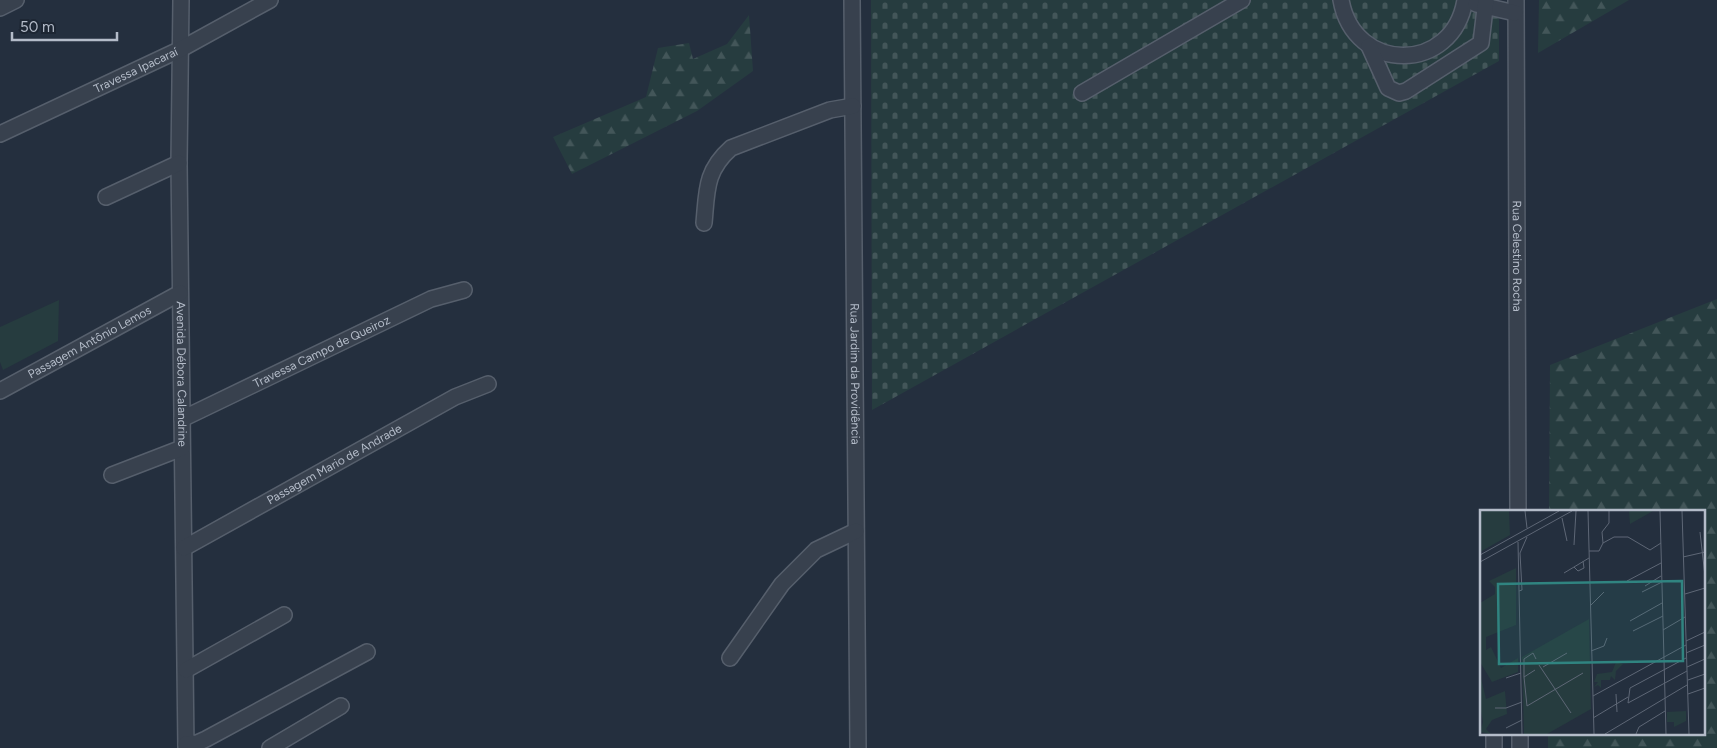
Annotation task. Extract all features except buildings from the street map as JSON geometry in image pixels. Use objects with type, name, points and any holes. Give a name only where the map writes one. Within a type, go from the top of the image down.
[{"type":"street","points":[[0,8],[16,0]]},
{"type":"street","name":"Avenida Débora Calandrine","points":[[181,0],[179,163],[186,746]]},
{"type":"street","name":"Travessa Ipacaraí","points":[[0,134],[180,49],[270,0]]},
{"type":"street","name":"Rua Jardim da Providência","points":[[852,0],[858,748]]},
{"type":"street","points":[[1082,93],[1242,0]]},
{"type":"street","points":[[1341,0],[1345,15],[1353,30],[1369,46],[1388,88],[1399,93],[1481,43],[1486,3]]},
{"type":"street","points":[[1369,46],[1390,54],[1413,55],[1424,52],[1444,40],[1452,32],[1460,18],[1465,1],[1515,6]]},
{"type":"street","name":"Rua Celestino Rocha","points":[[1515,6],[1518,510]]},
{"type":"street","points":[[704,223],[709,175],[718,159],[731,148],[830,110],[852,106]]},
{"type":"street","points":[[106,197],[179,163]]},
{"type":"street","name":"Travessa Campo de Queiroz","points":[[182,419],[431,298],[464,290]]},
{"type":"street","name":"Passagem Antônio Lemos","points":[[0,391],[180,293]]},
{"type":"street","name":"Passagem Mario de Andrade","points":[[184,548],[455,398],[488,384]]},
{"type":"street","points":[[112,475],[182,448]]},
{"type":"street","points":[[730,658],[789,577],[816,550],[856,531]]},
{"type":"street","points":[[186,670],[284,615]]},
{"type":"street","points":[[186,746],[197,743],[367,652]]},
{"type":"street","points":[[270,748],[342,706]]},
{"type":"green space","points":[[871,0],[1499,0],[1499,61],[872,410]]},
{"type":"green space","points":[[1539,0],[1629,0],[1538,53]]},
{"type":"green space","points":[[749,15],[753,71],[697,111],[572,174],[553,137],[646,97],[658,48],[689,43],[693,59],[727,44]]},
{"type":"green space","points":[[1717,299],[1717,748],[1548,748],[1548,736],[1704,736],[1704,510],[1549,510],[1550,365]]},
{"type":"green space","points":[[59,300],[58,341],[3,370],[0,362],[0,327]]}]
